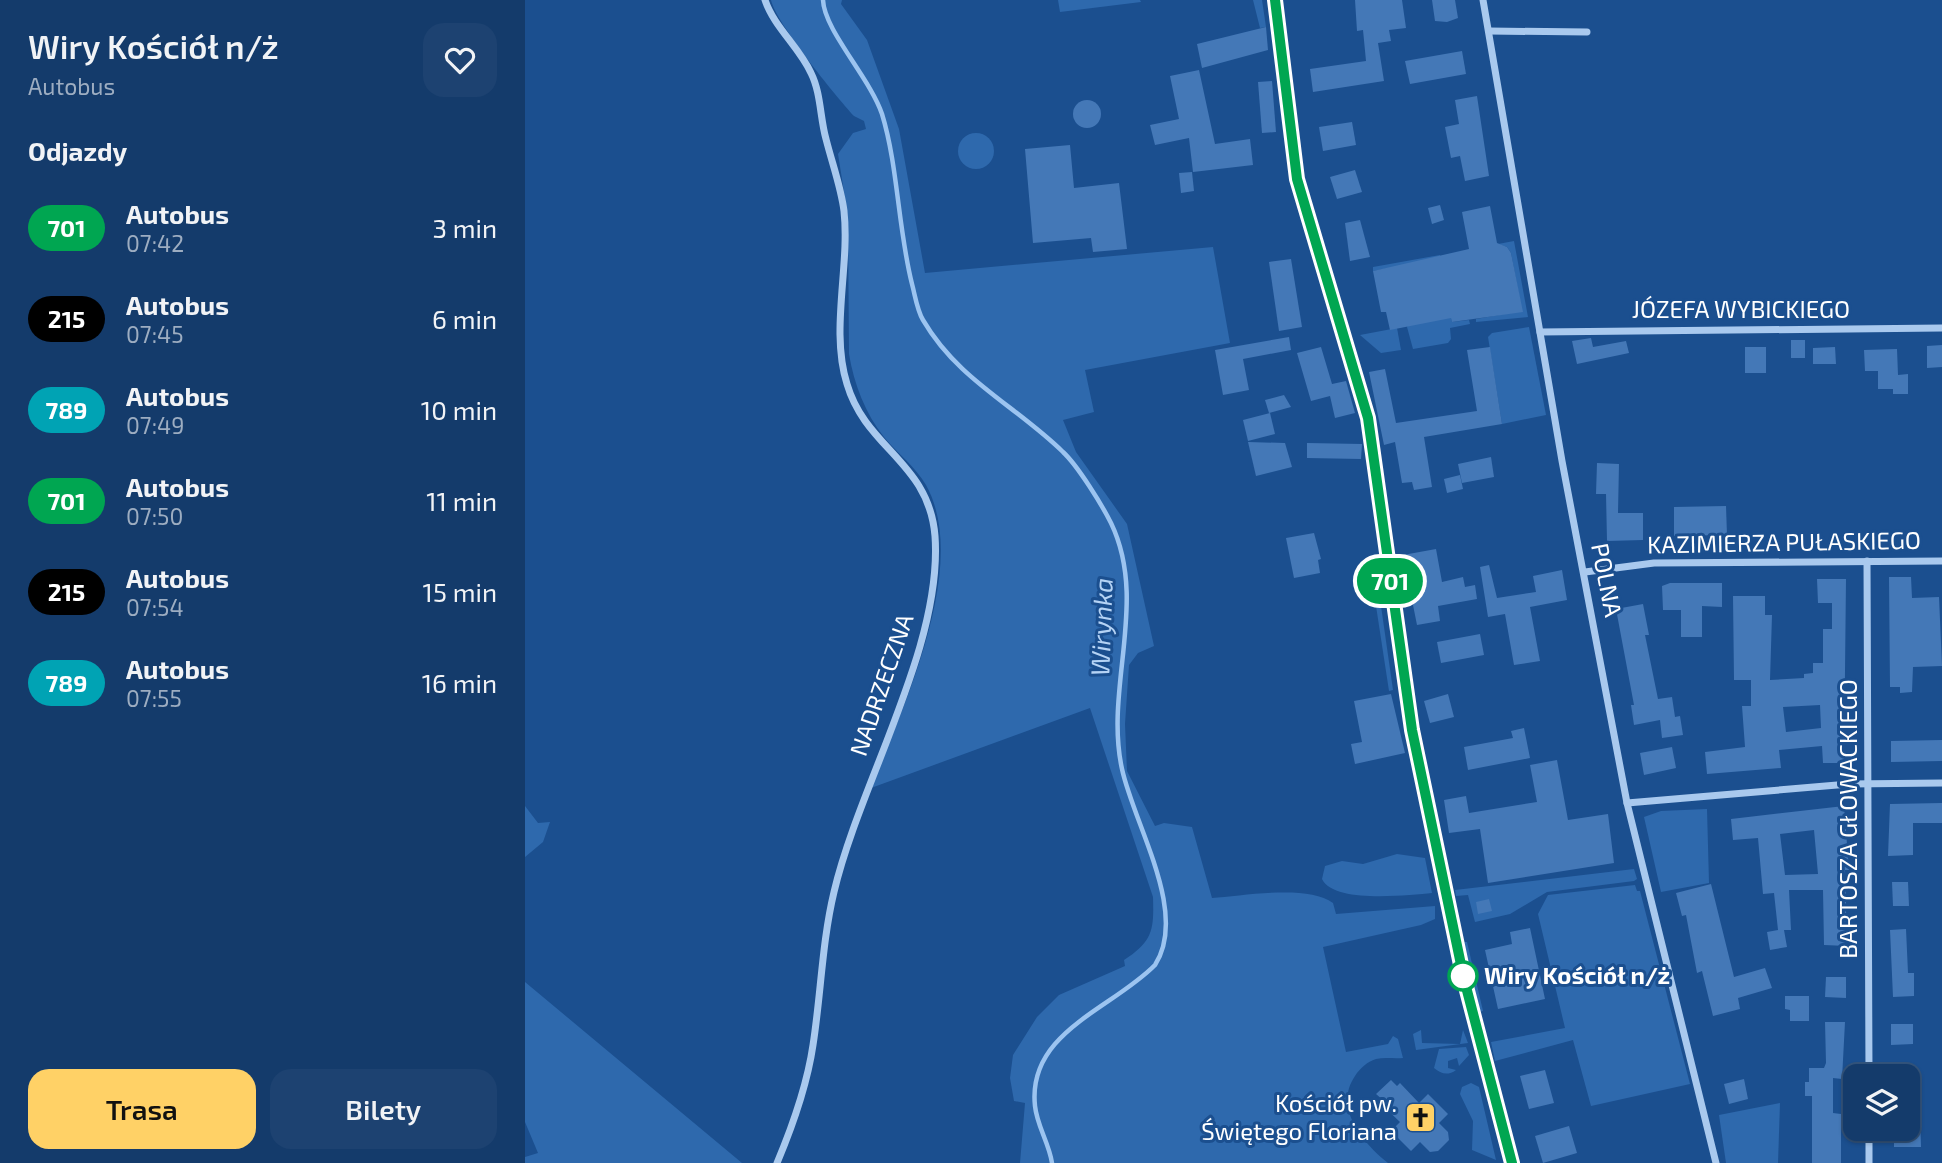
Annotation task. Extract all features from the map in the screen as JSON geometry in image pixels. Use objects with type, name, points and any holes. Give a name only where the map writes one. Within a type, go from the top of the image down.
[{"type":"street","name":"NADRZECZNA","points":[[765,0],[813,77],[844,212],[842,345],[847,385],[873,434],[904,462],[924,492],[931,512],[935,554],[923,631],[909,679],[860,806],[834,890],[826,931],[813,1048],[800,1101],[777,1163]]},
{"type":"street","points":[[1275,0],[1297,179],[1368,418],[1412,730],[1464,979],[1512,1163]]},
{"type":"street","name":"POLNA","points":[[1483,0],[1540,332],[1627,803],[1716,1163]]},
{"type":"street","points":[[1489,31],[1587,32]]},
{"type":"street","name":"JÓZEFA WYBICKIEGO","points":[[1540,332],[1942,328]]},
{"type":"street","name":"BARTOSZA GŁOWACKIEGO","points":[[1867,561],[1869,1064]]},
{"type":"street","name":"KAZIMIERZA PUŁASKIEGO","points":[[1585,572],[1654,564],[1942,561]]},
{"type":"street","points":[[1627,803],[1869,784],[1942,783]]},
{"type":"street","points":[[1868,1163],[1869,1141]]},
{"type":"shaded area","points":[[771,0],[842,0],[841,4],[867,40],[899,129],[925,273],[1213,247],[1230,343],[1085,370],[1094,412],[1063,420],[1076,452],[1127,524],[1154,646],[1138,653],[1129,665],[1125,724],[1127,771],[1155,826],[1164,823],[1192,827],[1212,898],[1275,893],[1308,894],[1333,903],[1336,914],[1435,906],[1435,919],[1421,925],[1323,947],[1346,1052],[1388,1044],[1393,1036],[1398,1039],[1403,1058],[1376,1059],[1364,1066],[1349,1088],[1347,1100],[1349,1112],[1361,1135],[1388,1163],[1020,1163],[1025,1103],[1014,1101],[1010,1078],[1013,1055],[1037,1017],[1059,995],[1125,966],[1124,960],[1141,947],[1150,934],[1153,897],[1090,708],[871,788],[914,679],[927,637],[937,596],[941,555],[938,518],[922,478],[884,437],[871,418],[857,387],[849,354],[848,217],[838,154],[853,133],[866,129],[864,121],[854,116],[807,59],[783,25]]},
{"type":"shaded area","points":[[1058,0],[1140,0],[1141,2],[1060,12]]},
{"type":"shaded area","points":[[1253,0],[1262,0],[1266,27],[1260,28]]},
{"type":"shaded area","points":[[976,133],[989,138],[994,151],[989,164],[976,169],[963,164],[958,151],[963,138]]},
{"type":"shaded area","points":[[1514,241],[1528,317],[1476,322],[1476,319],[1522,311],[1511,253],[1507,247],[1498,244]]},
{"type":"shaded area","points":[[1440,255],[1452,322],[1469,320],[1470,324],[1450,328],[1451,339],[1448,343],[1413,349],[1407,327],[1433,260],[1373,271],[1373,267]]},
{"type":"shaded area","points":[[1529,327],[1546,415],[1502,424],[1488,337],[1492,333]]},
{"type":"shaded area","points":[[1397,328],[1401,350],[1381,353],[1360,335]]},
{"type":"shaded area","points":[[1376,606],[1381,606],[1393,690],[1389,691]]},
{"type":"shaded area","points":[[525,806],[538,823],[550,822],[543,842],[525,857]]},
{"type":"shaded area","points":[[1707,809],[1709,883],[1661,892],[1644,817],[1661,811]]},
{"type":"shaded area","points":[[1397,854],[1425,858],[1432,893],[1356,895],[1329,887],[1322,879],[1325,866],[1342,861],[1363,864]]},
{"type":"shaded area","points":[[1634,869],[1637,879],[1634,881],[1547,892],[1510,914],[1475,922],[1468,895],[1456,896],[1455,890]]},
{"type":"shaded area","points":[[1635,885],[1637,891],[1640,891],[1690,1084],[1591,1106],[1573,1040],[1495,1061],[1491,1042],[1565,1028],[1538,914],[1548,895]]},
{"type":"shaded area","points":[[1463,942],[1467,942],[1483,1011],[1479,1012]]},
{"type":"shaded area","points":[[525,982],[742,1163],[525,1163],[525,1157],[538,1153],[525,1122]]},
{"type":"shaded area","points":[[1421,1030],[1422,1043],[1460,1044],[1463,1030],[1468,1043],[1416,1050],[1413,1034]]},
{"type":"shaded area","points":[[1466,1047],[1469,1055],[1459,1066],[1457,1058],[1448,1061],[1448,1068],[1456,1070],[1445,1074],[1434,1068],[1439,1049]]},
{"type":"shaded area","points":[[1471,1083],[1479,1087],[1496,1160],[1472,1150],[1473,1121],[1460,1094],[1462,1087]]},
{"type":"shaded area","points":[[1780,1103],[1778,1163],[1726,1163],[1719,1115]]},
{"type":"building","points":[[1355,0],[1402,0],[1406,28],[1389,30],[1391,41],[1378,43],[1384,81],[1313,92],[1310,69],[1366,61],[1363,30],[1357,31]]},
{"type":"building","points":[[1432,0],[1455,0],[1458,18],[1447,22],[1435,21]]},
{"type":"building","points":[[1266,27],[1268,50],[1202,68],[1197,44]]},
{"type":"building","points":[[1462,51],[1466,74],[1410,84],[1405,61]]},
{"type":"building","points":[[1199,70],[1215,144],[1250,139],[1253,165],[1193,172],[1189,138],[1155,145],[1150,125],[1179,119],[1170,76]]},
{"type":"building","points":[[1272,81],[1276,132],[1262,133],[1258,82]]},
{"type":"building","points":[[1477,96],[1489,176],[1465,181],[1460,156],[1451,158],[1445,127],[1459,124],[1455,100]]},
{"type":"building","points":[[1087,100],[1097,104],[1101,114],[1097,124],[1087,128],[1077,124],[1073,114],[1077,104]]},
{"type":"building","points":[[1352,122],[1356,145],[1323,151],[1319,127]]},
{"type":"building","points":[[1070,145],[1074,188],[1119,183],[1127,249],[1093,252],[1091,238],[1033,243],[1025,149]]},
{"type":"building","points":[[1355,170],[1362,192],[1337,199],[1330,177]]},
{"type":"building","points":[[1192,172],[1194,191],[1181,193],[1179,173]]},
{"type":"building","points":[[1440,205],[1444,220],[1432,224],[1428,208]]},
{"type":"building","points":[[1490,206],[1497,243],[1507,247],[1511,253],[1523,312],[1452,322],[1451,318],[1390,330],[1386,312],[1381,312],[1373,271],[1469,249],[1462,212]]},
{"type":"building","points":[[1360,220],[1370,257],[1350,261],[1345,223]]},
{"type":"building","points":[[1291,259],[1302,327],[1279,331],[1269,262]]},
{"type":"building","points":[[1289,337],[1291,350],[1243,359],[1249,390],[1223,395],[1215,350]]},
{"type":"building","points":[[1591,338],[1593,347],[1626,341],[1629,353],[1577,364],[1572,341]]},
{"type":"building","points":[[1791,340],[1805,340],[1805,358],[1791,358]]},
{"type":"building","points":[[1942,345],[1942,367],[1927,368],[1927,346]]},
{"type":"building","points":[[1321,347],[1332,384],[1346,381],[1355,413],[1335,418],[1330,396],[1311,401],[1297,353]]},
{"type":"building","points":[[1490,347],[1502,424],[1424,437],[1432,487],[1414,490],[1412,482],[1402,483],[1395,442],[1384,445],[1369,372],[1385,369],[1396,423],[1477,411],[1467,350]]},
{"type":"building","points":[[1745,347],[1766,347],[1766,373],[1745,373]]},
{"type":"building","points":[[1835,347],[1836,364],[1813,364],[1813,348]]},
{"type":"building","points":[[1897,349],[1898,375],[1908,374],[1908,394],[1893,394],[1893,389],[1878,389],[1878,371],[1865,371],[1864,350]]},
{"type":"building","points":[[1284,395],[1291,407],[1269,413],[1265,400]]},
{"type":"building","points":[[1270,413],[1275,434],[1248,441],[1243,420]]},
{"type":"building","points":[[1248,442],[1285,443],[1292,467],[1256,476]]},
{"type":"building","points":[[1307,443],[1362,444],[1361,459],[1307,458]]},
{"type":"building","points":[[1491,457],[1494,477],[1462,483],[1458,464]]},
{"type":"building","points":[[1597,463],[1619,464],[1618,513],[1643,513],[1643,540],[1607,541],[1606,494],[1596,494]]},
{"type":"building","points":[[1460,475],[1463,489],[1447,493],[1444,479]]},
{"type":"building","points":[[1726,506],[1727,535],[1674,536],[1674,507]]},
{"type":"building","points":[[1314,533],[1321,559],[1318,560],[1320,573],[1294,578],[1286,538]]},
{"type":"building","points":[[1436,549],[1442,582],[1463,577],[1465,587],[1475,585],[1477,599],[1438,606],[1440,621],[1417,625],[1403,555]]},
{"type":"building","points":[[1489,565],[1497,598],[1536,592],[1533,576],[1562,570],[1567,600],[1530,607],[1540,661],[1514,665],[1505,614],[1488,617],[1480,567]]},
{"type":"building","points":[[1889,577],[1911,577],[1912,598],[1939,597],[1942,666],[1913,667],[1912,692],[1900,693],[1900,687],[1890,687]]},
{"type":"building","points":[[1817,579],[1846,579],[1844,763],[1823,763],[1822,746],[1779,750],[1781,768],[1707,774],[1705,752],[1745,747],[1742,706],[1751,706],[1751,680],[1734,680],[1733,596],[1765,596],[1765,615],[1772,615],[1770,680],[1804,678],[1804,674],[1813,673],[1813,663],[1823,663],[1823,629],[1832,629],[1832,603],[1818,603]],"holes":[[[1820,705],[1821,728],[1786,732],[1783,707]]]},
{"type":"building","points":[[1670,583],[1722,583],[1722,607],[1702,606],[1702,637],[1681,637],[1681,610],[1663,610],[1662,586]]},
{"type":"building","points":[[1643,604],[1649,635],[1645,635],[1658,699],[1672,697],[1675,717],[1680,716],[1683,735],[1662,738],[1660,720],[1634,725],[1631,705],[1634,705],[1616,609]]},
{"type":"building","points":[[1480,634],[1484,655],[1441,663],[1437,642]]},
{"type":"building","points":[[1391,694],[1405,753],[1355,764],[1351,744],[1362,742],[1354,701]]},
{"type":"building","points":[[1448,694],[1454,717],[1430,723],[1424,701]]},
{"type":"building","points":[[1524,728],[1530,758],[1468,770],[1464,747],[1513,738],[1511,731]]},
{"type":"building","points":[[1942,740],[1942,761],[1891,762],[1891,741]]},
{"type":"building","points":[[1672,747],[1676,768],[1644,775],[1640,753]]},
{"type":"building","points":[[1557,760],[1568,820],[1608,814],[1614,863],[1488,883],[1480,829],[1449,833],[1444,800],[1466,796],[1469,813],[1537,802],[1530,765]]},
{"type":"building","points":[[1942,803],[1942,823],[1913,823],[1913,855],[1888,856],[1890,804]]},
{"type":"building","points":[[1844,806],[1849,870],[1845,870],[1847,946],[1824,945],[1823,890],[1789,890],[1791,930],[1784,930],[1787,947],[1770,950],[1767,932],[1778,930],[1774,893],[1763,894],[1758,838],[1733,840],[1731,819]],"holes":[[[1814,830],[1818,874],[1785,875],[1780,834]]]},
{"type":"building","points":[[1892,882],[1908,882],[1909,906],[1893,906]]},
{"type":"building","points":[[1711,884],[1734,977],[1765,968],[1772,988],[1738,998],[1740,1009],[1713,1016],[1702,971],[1697,973],[1686,915],[1682,916],[1676,893]]},
{"type":"building","points":[[1489,899],[1492,911],[1478,914],[1476,902]]},
{"type":"building","points":[[1530,928],[1545,999],[1498,1009],[1485,950],[1512,944],[1510,932]]},
{"type":"building","points":[[1906,929],[1908,973],[1914,973],[1914,996],[1893,997],[1890,930]]},
{"type":"building","points":[[1826,977],[1846,977],[1846,998],[1825,997]]},
{"type":"building","points":[[1785,996],[1809,996],[1809,1021],[1790,1021],[1790,1010],[1785,1009]]},
{"type":"building","points":[[1825,1022],[1845,1022],[1842,1079],[1833,1078],[1833,1113],[1841,1114],[1841,1163],[1812,1163],[1812,1096],[1805,1096],[1805,1082],[1809,1082],[1809,1068],[1824,1068],[1826,1063]]},
{"type":"building","points":[[1891,1024],[1913,1024],[1913,1044],[1891,1045]]},
{"type":"building","points":[[1545,1070],[1554,1103],[1529,1109],[1520,1076]]},
{"type":"building","points":[[1744,1079],[1748,1099],[1729,1104],[1724,1084]]},
{"type":"building","name":"Kościół pw. Świętego Floriana","points":[[1391,1080],[1397,1086],[1400,1083],[1419,1103],[1428,1094],[1448,1114],[1439,1123],[1448,1132],[1449,1140],[1438,1151],[1430,1152],[1420,1142],[1411,1151],[1391,1131],[1400,1122],[1380,1103],[1383,1100],[1376,1094]]},
{"type":"building","points":[[1920,1115],[1921,1147],[1894,1147],[1894,1141],[1920,1141]]},
{"type":"building","points":[[1569,1126],[1577,1153],[1543,1163],[1535,1136]]},
{"type":"waterway","name":"Wirynka","points":[[823,0],[831,25],[868,85],[882,114],[907,263],[923,320],[937,341],[970,376],[1045,435],[1069,458],[1107,515],[1122,553],[1126,614],[1118,738],[1128,791],[1163,894],[1166,920],[1164,944],[1155,965],[1076,1024],[1058,1040],[1044,1059],[1036,1080],[1035,1106],[1052,1163]]},
{"type":"bus line","name":"701","points":[[1275,0],[1291,149],[1297,179],[1355,366],[1368,418],[1412,730],[1474,1023],[1512,1163]]},
{"type":"place","name":"Wiry Kościół n/ż","points":[[1463,976]]},
{"type":"place","name":"Kościół pw. Świętego Floriana","points":[[1420,1118]]}]
